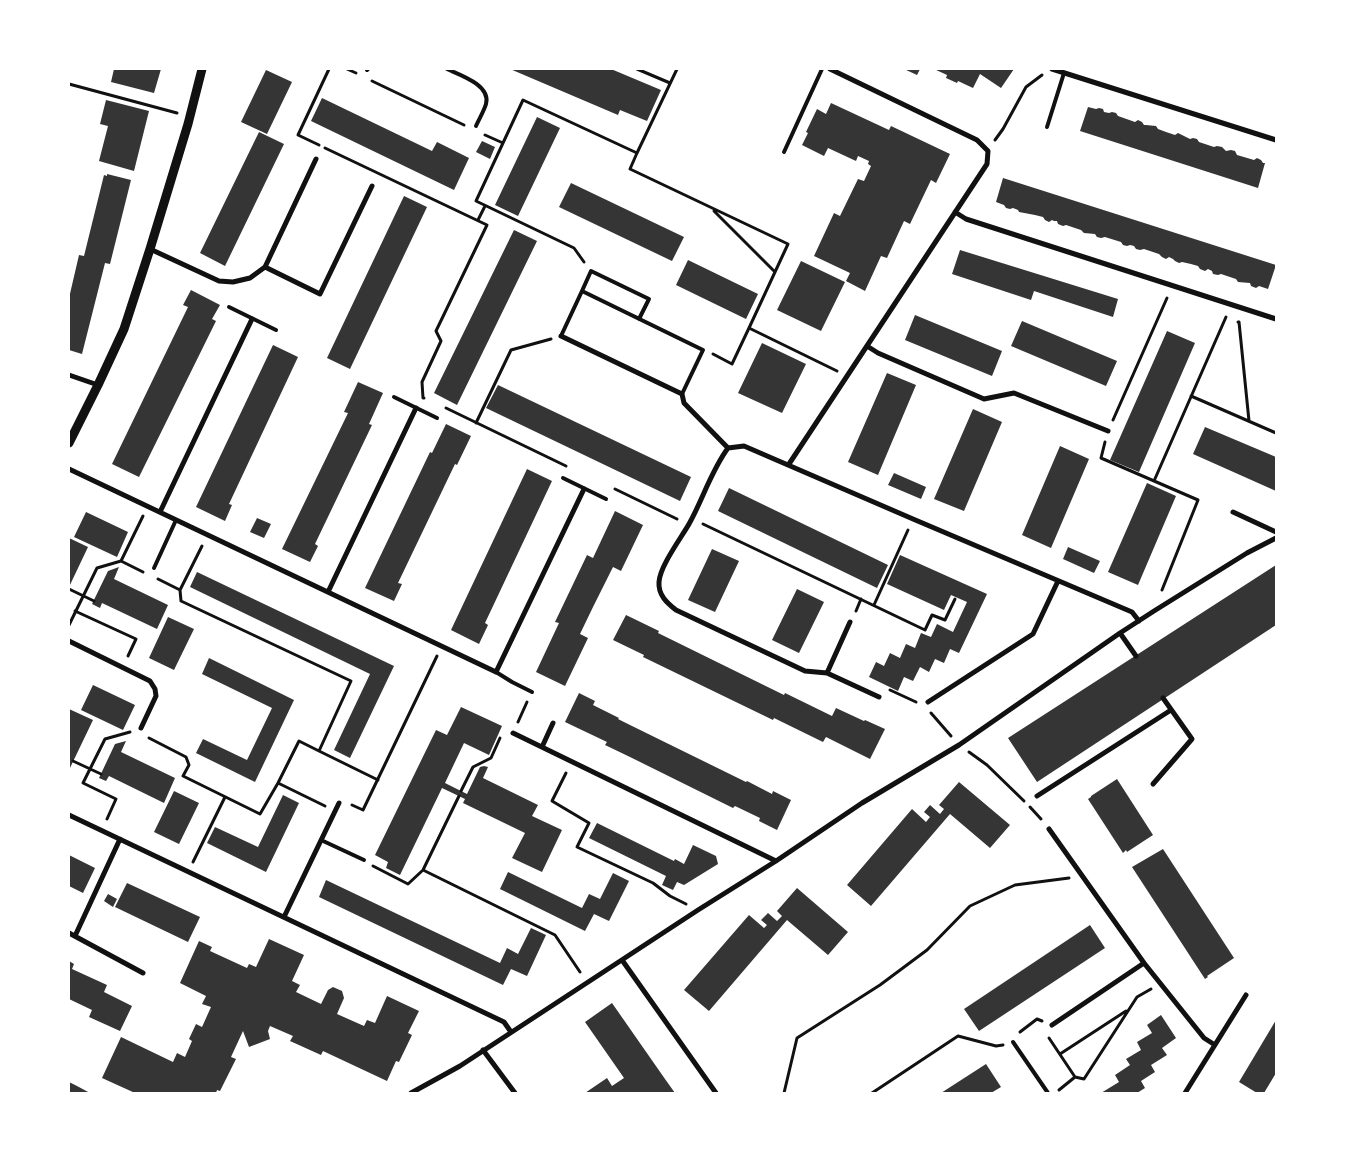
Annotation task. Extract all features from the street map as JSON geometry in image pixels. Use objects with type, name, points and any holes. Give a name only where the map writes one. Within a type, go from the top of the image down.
[{"type":"street","points":[[69,442],[124,329],[190,116],[202,69]]},
{"type":"street","points":[[789,464],[986,164],[988,151],[977,140],[830,69]]},
{"type":"street","points":[[1052,69],[1276,140]]},
{"type":"street","points":[[150,249],[219,281],[233,282],[250,278],[265,267],[316,159]]},
{"type":"street","points":[[265,267],[320,294],[372,186]]},
{"type":"street","points":[[955,212],[966,219],[1276,320]]},
{"type":"street","points":[[160,512],[252,319]]},
{"type":"street","points":[[561,336],[682,394],[684,403],[728,448]]},
{"type":"street","points":[[867,346],[878,353],[984,399],[1014,393],[1108,431]]},
{"type":"street","points":[[69,375],[98,385]]},
{"type":"street","points":[[328,592],[416,408]]},
{"type":"street","points":[[878,698],[827,673],[805,671],[676,610],[665,601],[660,591],[659,582],[662,572],[689,524],[720,459],[728,448],[744,446],[789,464],[1132,612],[1139,621]]},
{"type":"street","points":[[69,469],[496,672],[584,488]]},
{"type":"street","points":[[1233,512],[1276,532]]},
{"type":"street","points":[[411,1093],[448,1074],[862,803],[959,745],[1154,611],[1247,553],[1276,538]]},
{"type":"street","points":[[928,702],[1033,634],[1058,581]]},
{"type":"street","points":[[827,673],[850,622]]},
{"type":"street","points":[[1120,633],[1136,656]]},
{"type":"street","points":[[69,641],[150,681],[155,689],[156,696],[141,728]]},
{"type":"street","points":[[1153,784],[1192,739],[1164,698]]},
{"type":"street","points":[[1037,796],[1171,710]]},
{"type":"street","points":[[542,747],[553,723]]},
{"type":"street","points":[[513,733],[776,861]]},
{"type":"street","points":[[284,917],[339,803]]},
{"type":"street","points":[[69,815],[504,1022],[512,1032]]},
{"type":"street","points":[[1050,829],[1144,963],[1204,1038],[1215,1045]]},
{"type":"street","points":[[74,936],[120,839]]},
{"type":"street","points":[[69,934],[143,973]]},
{"type":"street","points":[[622,960],[716,1093]]},
{"type":"street","points":[[1052,1025],[1144,963]]},
{"type":"street","points":[[1185,1093],[1246,995]]},
{"type":"street","points":[[483,1050],[515,1093]]},
{"type":"lane","points":[[447,69],[476,82],[485,94],[487,102],[476,126]]},
{"type":"lane","points":[[784,152],[822,69]]},
{"type":"lane","points":[[1046,127],[1064,73]]},
{"type":"lane","points":[[561,336],[591,272],[649,299],[639,319]]},
{"type":"lane","points":[[582,291],[703,350],[682,394]]},
{"type":"lane","points":[[229,307],[276,330]]},
{"type":"lane","points":[[394,397],[437,418]]},
{"type":"lane","points":[[563,478],[606,499]]},
{"type":"lane","points":[[154,568],[176,520]]},
{"type":"lane","points":[[496,672],[532,692]]},
{"type":"lane","points":[[321,840],[364,860]]},
{"type":"lane","points":[[1014,1042],[1048,1093]]},
{"type":"path","points":[[298,135],[329,69]]},
{"type":"path","points":[[348,69],[466,126]]},
{"type":"path","points":[[636,69],[670,83]]},
{"type":"path","points":[[677,69],[630,169],[788,244],[732,364],[703,350]]},
{"type":"path","points":[[988,151],[1003,129],[1026,87],[1044,73]]},
{"type":"path","points":[[69,84],[190,116]]},
{"type":"path","points":[[591,272],[574,248],[476,201],[523,100],[637,153]]},
{"type":"path","points":[[481,133],[503,143]]},
{"type":"path","points":[[478,220],[485,206]]},
{"type":"path","points":[[711,208],[775,272]]},
{"type":"path","points":[[432,402],[423,398],[422,382],[441,342],[436,331],[488,225],[462,213]]},
{"type":"path","points":[[1154,611],[1198,500],[1101,458],[1108,431],[1173,286]]},
{"type":"path","points":[[1154,481],[1231,305]]},
{"type":"path","points":[[1226,318],[1239,322],[1249,421]]},
{"type":"path","points":[[750,328],[847,376]]},
{"type":"path","points":[[476,423],[510,350],[561,336]]},
{"type":"path","points":[[1192,396],[1276,434]]},
{"type":"path","points":[[441,406],[573,468]]},
{"type":"path","points":[[608,486],[689,524]]},
{"type":"path","points":[[121,561],[147,506]]},
{"type":"path","points":[[692,518],[925,630],[932,615],[945,620],[955,600]]},
{"type":"path","points":[[874,605],[913,519]]},
{"type":"path","points":[[207,535],[180,590],[181,601],[351,681],[319,751]]},
{"type":"path","points":[[69,625],[97,568],[121,561],[146,574]]},
{"type":"path","points":[[155,578],[180,590]]},
{"type":"path","points":[[69,589],[94,601]]},
{"type":"path","points":[[76,611],[136,639],[122,668]]},
{"type":"path","points":[[364,810],[442,646]]},
{"type":"path","points":[[101,830],[116,799],[83,783],[105,739],[134,731]]},
{"type":"path","points":[[147,737],[186,757],[189,765],[183,776],[260,814],[299,741],[378,780]]},
{"type":"path","points":[[959,745],[987,765],[1018,794],[1050,829]]},
{"type":"path","points":[[461,791],[473,767],[491,758]]},
{"type":"path","points":[[73,761],[101,774]]},
{"type":"path","points":[[572,762],[552,801],[589,823],[577,847],[653,883],[670,896],[698,910]]},
{"type":"path","points":[[278,783],[335,811]]},
{"type":"path","points":[[364,860],[408,884],[423,870],[459,796]]},
{"type":"path","points":[[188,872],[225,797]]},
{"type":"path","points":[[423,870],[555,934],[587,982]]},
{"type":"path","points":[[784,1093],[797,1038],[880,985],[927,950],[970,906],[1015,885],[1070,878]]},
{"type":"path","points":[[1046,1033],[1075,1077],[1084,1079],[1137,997],[1161,984]]},
{"type":"path","points":[[1060,1054],[1129,1009]]},
{"type":"path","points":[[1037,1019],[1052,1025]]},
{"type":"path","points":[[1037,1019],[1042,1026]]},
{"type":"path","points":[[872,1093],[958,1036],[996,1046],[1014,1042],[1015,1035],[1037,1019]]},
{"type":"path","points":[[1054,1093],[1075,1077]]},
{"type":"building","points":[[114,69],[161,69],[154,93],[111,82]]},
{"type":"building","points":[[510,69],[611,69],[661,90],[647,121],[620,110],[618,115]]},
{"type":"building","points":[[904,69],[920,69],[917,75]]},
{"type":"building","points":[[934,69],[1014,69],[1001,88],[980,74],[973,88],[946,78],[947,75]]},
{"type":"building","points":[[266,70],[292,82],[267,134],[241,122]]},
{"type":"building","points":[[322,98],[432,151],[437,142],[469,158],[454,190],[311,121]]},
{"type":"building","points":[[106,100],[149,111],[134,171],[99,161],[108,126],[100,124]]},
{"type":"building","points":[[831,103],[889,130],[891,126],[950,154],[936,183],[931,180],[910,224],[904,221],[887,258],[881,256],[865,291],[846,281],[850,273],[814,256],[834,213],[840,216],[858,179],[864,181],[871,166],[868,164],[869,161],[858,156],[856,161],[828,148],[824,156],[802,145],[817,109],[826,114]]},
{"type":"building","points":[[1088,107],[1103,109],[1104,112],[1116,113],[1118,116],[1135,122],[1138,120],[1144,125],[1156,126],[1158,129],[1175,135],[1178,133],[1190,139],[1197,139],[1199,142],[1214,147],[1222,147],[1226,151],[1235,151],[1237,155],[1254,160],[1257,158],[1265,163],[1258,188],[1080,131]]},
{"type":"building","points":[[537,117],[560,128],[518,216],[495,205]]},
{"type":"building","points":[[259,132],[284,144],[225,266],[200,253]]},
{"type":"building","points":[[482,141],[495,147],[490,159],[476,152]]},
{"type":"building","points":[[107,174],[131,180],[110,264],[105,263],[82,354],[69,350],[69,298],[79,255],[84,256],[104,175],[107,176]]},
{"type":"building","points":[[1003,178],[1276,265],[1268,289],[1259,286],[1256,288],[1251,286],[1250,283],[1238,282],[1236,279],[1221,274],[1213,274],[1208,269],[1205,271],[1198,266],[1179,263],[1169,257],[1166,259],[1159,254],[1144,249],[1136,249],[1134,246],[1123,245],[1121,242],[1105,237],[1101,238],[1095,234],[1084,233],[1081,230],[1058,224],[1057,221],[1052,220],[1049,222],[1043,217],[1019,212],[1013,208],[1006,208],[1004,205],[996,202]]},
{"type":"building","points":[[571,183],[684,237],[672,261],[559,207]]},
{"type":"building","points":[[404,196],[427,207],[350,369],[327,358]]},
{"type":"building","points":[[514,230],[537,241],[457,405],[434,393]]},
{"type":"building","points":[[960,250],[1118,299],[1113,317],[1034,291],[1031,300],[952,274]]},
{"type":"building","points":[[688,260],[758,294],[746,319],[676,285]]},
{"type":"building","points":[[801,261],[845,282],[821,331],[777,310]]},
{"type":"building","points":[[191,290],[220,305],[212,319],[216,321],[139,477],[112,464],[188,307],[183,305]]},
{"type":"building","points":[[915,315],[1002,351],[992,376],[905,340]]},
{"type":"building","points":[[1022,321],[1117,361],[1106,386],[1011,346]]},
{"type":"building","points":[[1167,331],[1195,343],[1139,472],[1110,460]]},
{"type":"building","points":[[762,343],[806,364],[782,413],[738,393]]},
{"type":"building","points":[[273,345],[298,357],[229,504],[232,505],[225,521],[196,507]]},
{"type":"building","points":[[887,373],[916,385],[878,475],[848,462]]},
{"type":"building","points":[[358,382],[383,393],[369,424],[372,425],[315,544],[318,546],[310,562],[282,549],[348,413],[344,412]]},
{"type":"building","points":[[498,385],[691,477],[680,501],[486,408]]},
{"type":"building","points":[[973,409],[1002,422],[964,511],[934,499]]},
{"type":"building","points":[[446,424],[471,436],[457,465],[455,464],[398,583],[402,584],[394,601],[365,588],[430,452],[432,453]]},
{"type":"building","points":[[1205,427],[1276,457],[1276,491],[1193,454]]},
{"type":"building","points":[[1060,446],[1089,459],[1051,548],[1022,535]]},
{"type":"building","points":[[527,469],[552,481],[485,623],[488,625],[479,644],[451,630]]},
{"type":"building","points":[[894,473],[926,487],[921,499],[888,485]]},
{"type":"building","points":[[1147,483],[1176,496],[1138,585],[1108,572]]},
{"type":"building","points":[[729,488],[888,565],[877,588],[718,511]]},
{"type":"building","points":[[615,511],[643,525],[621,571],[613,567],[593,607],[580,634],[588,638],[565,686],[536,672],[559,623],[555,622],[587,555],[593,558]]},
{"type":"building","points":[[86,512],[128,532],[117,557],[74,537]]},
{"type":"building","points":[[257,518],[271,524],[264,538],[250,532]]},
{"type":"building","points":[[69,538],[88,547],[69,587]]},
{"type":"building","points":[[1068,547],[1100,561],[1094,573],[1063,559]]},
{"type":"building","points":[[712,549],[739,561],[715,612],[688,600]]},
{"type":"building","points":[[900,555],[987,594],[959,653],[950,649],[944,663],[935,659],[929,672],[920,667],[913,681],[904,677],[898,691],[869,677],[876,662],[884,666],[890,653],[900,658],[906,644],[915,648],[921,633],[931,637],[937,624],[953,632],[967,602],[951,595],[944,610],[887,584]]},
{"type":"building","points":[[1276,565],[1276,625],[1037,782],[1008,738]]},
{"type":"building","points":[[119,567],[114,579],[168,605],[157,629],[102,603],[100,608],[92,604],[108,571]]},
{"type":"building","points":[[197,572],[394,666],[350,758],[334,750],[370,674],[190,587]]},
{"type":"building","points":[[797,589],[824,602],[799,653],[772,640]]},
{"type":"building","points":[[626,615],[659,631],[658,633],[784,695],[785,693],[832,716],[836,708],[885,729],[870,759],[826,737],[823,742],[774,718],[773,720],[643,657],[644,655],[613,640]]},
{"type":"building","points":[[168,617],[194,629],[174,670],[149,658]]},
{"type":"building","points":[[209,658],[294,700],[255,782],[196,753],[203,739],[247,760],[272,708],[202,674]]},
{"type":"building","points":[[93,685],[135,705],[123,730],[81,710]]},
{"type":"building","points":[[579,693],[595,701],[593,705],[618,719],[746,782],[772,794],[773,791],[791,800],[777,830],[759,821],[760,818],[735,806],[733,808],[605,745],[607,742],[565,722]]},
{"type":"building","points":[[461,707],[502,726],[489,755],[464,743],[445,783],[467,794],[480,767],[484,766],[488,767],[483,778],[538,805],[532,816],[562,830],[542,872],[512,858],[525,833],[463,803],[465,799],[442,788],[400,875],[386,868],[388,862],[375,855],[436,730],[447,735]]},
{"type":"building","points":[[69,709],[93,720],[69,770]]},
{"type":"building","points":[[126,741],[121,752],[175,778],[164,803],[109,776],[106,781],[99,778],[115,744]]},
{"type":"building","points":[[1117,779],[1153,835],[1123,853],[1088,799]]},
{"type":"building","points":[[959,782],[1010,825],[990,848],[950,814],[871,906],[847,885],[912,809],[926,822],[930,817],[924,812],[930,805],[940,814],[944,809],[939,805]]},
{"type":"building","points":[[174,791],[199,803],[179,844],[154,832]]},
{"type":"building","points":[[283,795],[299,803],[266,872],[207,843],[215,827],[258,847]]},
{"type":"building","points":[[597,823],[674,861],[675,859],[684,864],[693,845],[716,856],[718,864],[684,885],[677,882],[673,890],[662,885],[666,876],[589,838]]},
{"type":"building","points":[[1163,849],[1234,958],[1205,979],[1132,867]]},
{"type":"building","points":[[69,855],[95,868],[83,893],[69,886]]},
{"type":"building","points":[[508,872],[582,908],[589,894],[600,899],[613,873],[629,881],[609,921],[594,914],[585,931],[500,889]]},
{"type":"building","points":[[326,880],[500,963],[507,948],[518,954],[531,928],[546,935],[527,976],[511,969],[503,985],[319,897]]},
{"type":"building","points":[[127,883],[200,917],[188,942],[115,907]]},
{"type":"building","points":[[797,888],[848,932],[828,955],[787,920],[709,1011],[684,990],[749,915],[764,928],[767,925],[761,920],[768,913],[777,921],[782,916],[777,911]]},
{"type":"building","points":[[108,894],[117,899],[113,907],[104,901]]},
{"type":"building","points":[[1090,925],[1105,948],[979,1031],[964,1009]]},
{"type":"building","points":[[269,939],[304,955],[292,981],[300,985],[296,992],[321,1004],[328,990],[333,987],[342,991],[344,998],[337,1014],[364,1026],[367,1020],[375,1023],[387,996],[419,1011],[408,1033],[412,1035],[399,1062],[396,1061],[387,1081],[323,1051],[321,1055],[290,1041],[293,1036],[270,1026],[268,1031],[270,1039],[249,1047],[243,1031],[231,1057],[236,1059],[220,1091],[217,1090],[216,1093],[135,1093],[102,1078],[121,1037],[173,1062],[177,1053],[185,1057],[192,1041],[189,1039],[196,1024],[202,1027],[211,1007],[202,1004],[206,996],[180,983],[199,941],[212,947],[210,951],[247,968],[249,964],[256,967]]},
{"type":"building","points":[[69,961],[74,964],[72,969],[107,985],[104,992],[132,1006],[120,1031],[89,1017],[92,1010],[69,999]]},
{"type":"building","points":[[612,1003],[675,1093],[585,1093],[607,1078],[612,1086],[624,1078],[585,1022]]},
{"type":"building","points":[[1161,1015],[1176,1038],[1162,1048],[1167,1055],[1151,1065],[1155,1072],[1141,1081],[1145,1088],[1137,1093],[1101,1093],[1119,1082],[1115,1075],[1130,1065],[1126,1059],[1141,1050],[1137,1042],[1152,1033],[1147,1025]]},
{"type":"building","points":[[1276,1020],[1276,1073],[1264,1093],[1257,1093],[1239,1082]]},
{"type":"building","points":[[986,1064],[1001,1087],[991,1093],[941,1093]]},
{"type":"building","points":[[69,1082],[77,1086],[90,1093],[69,1093]]}]
